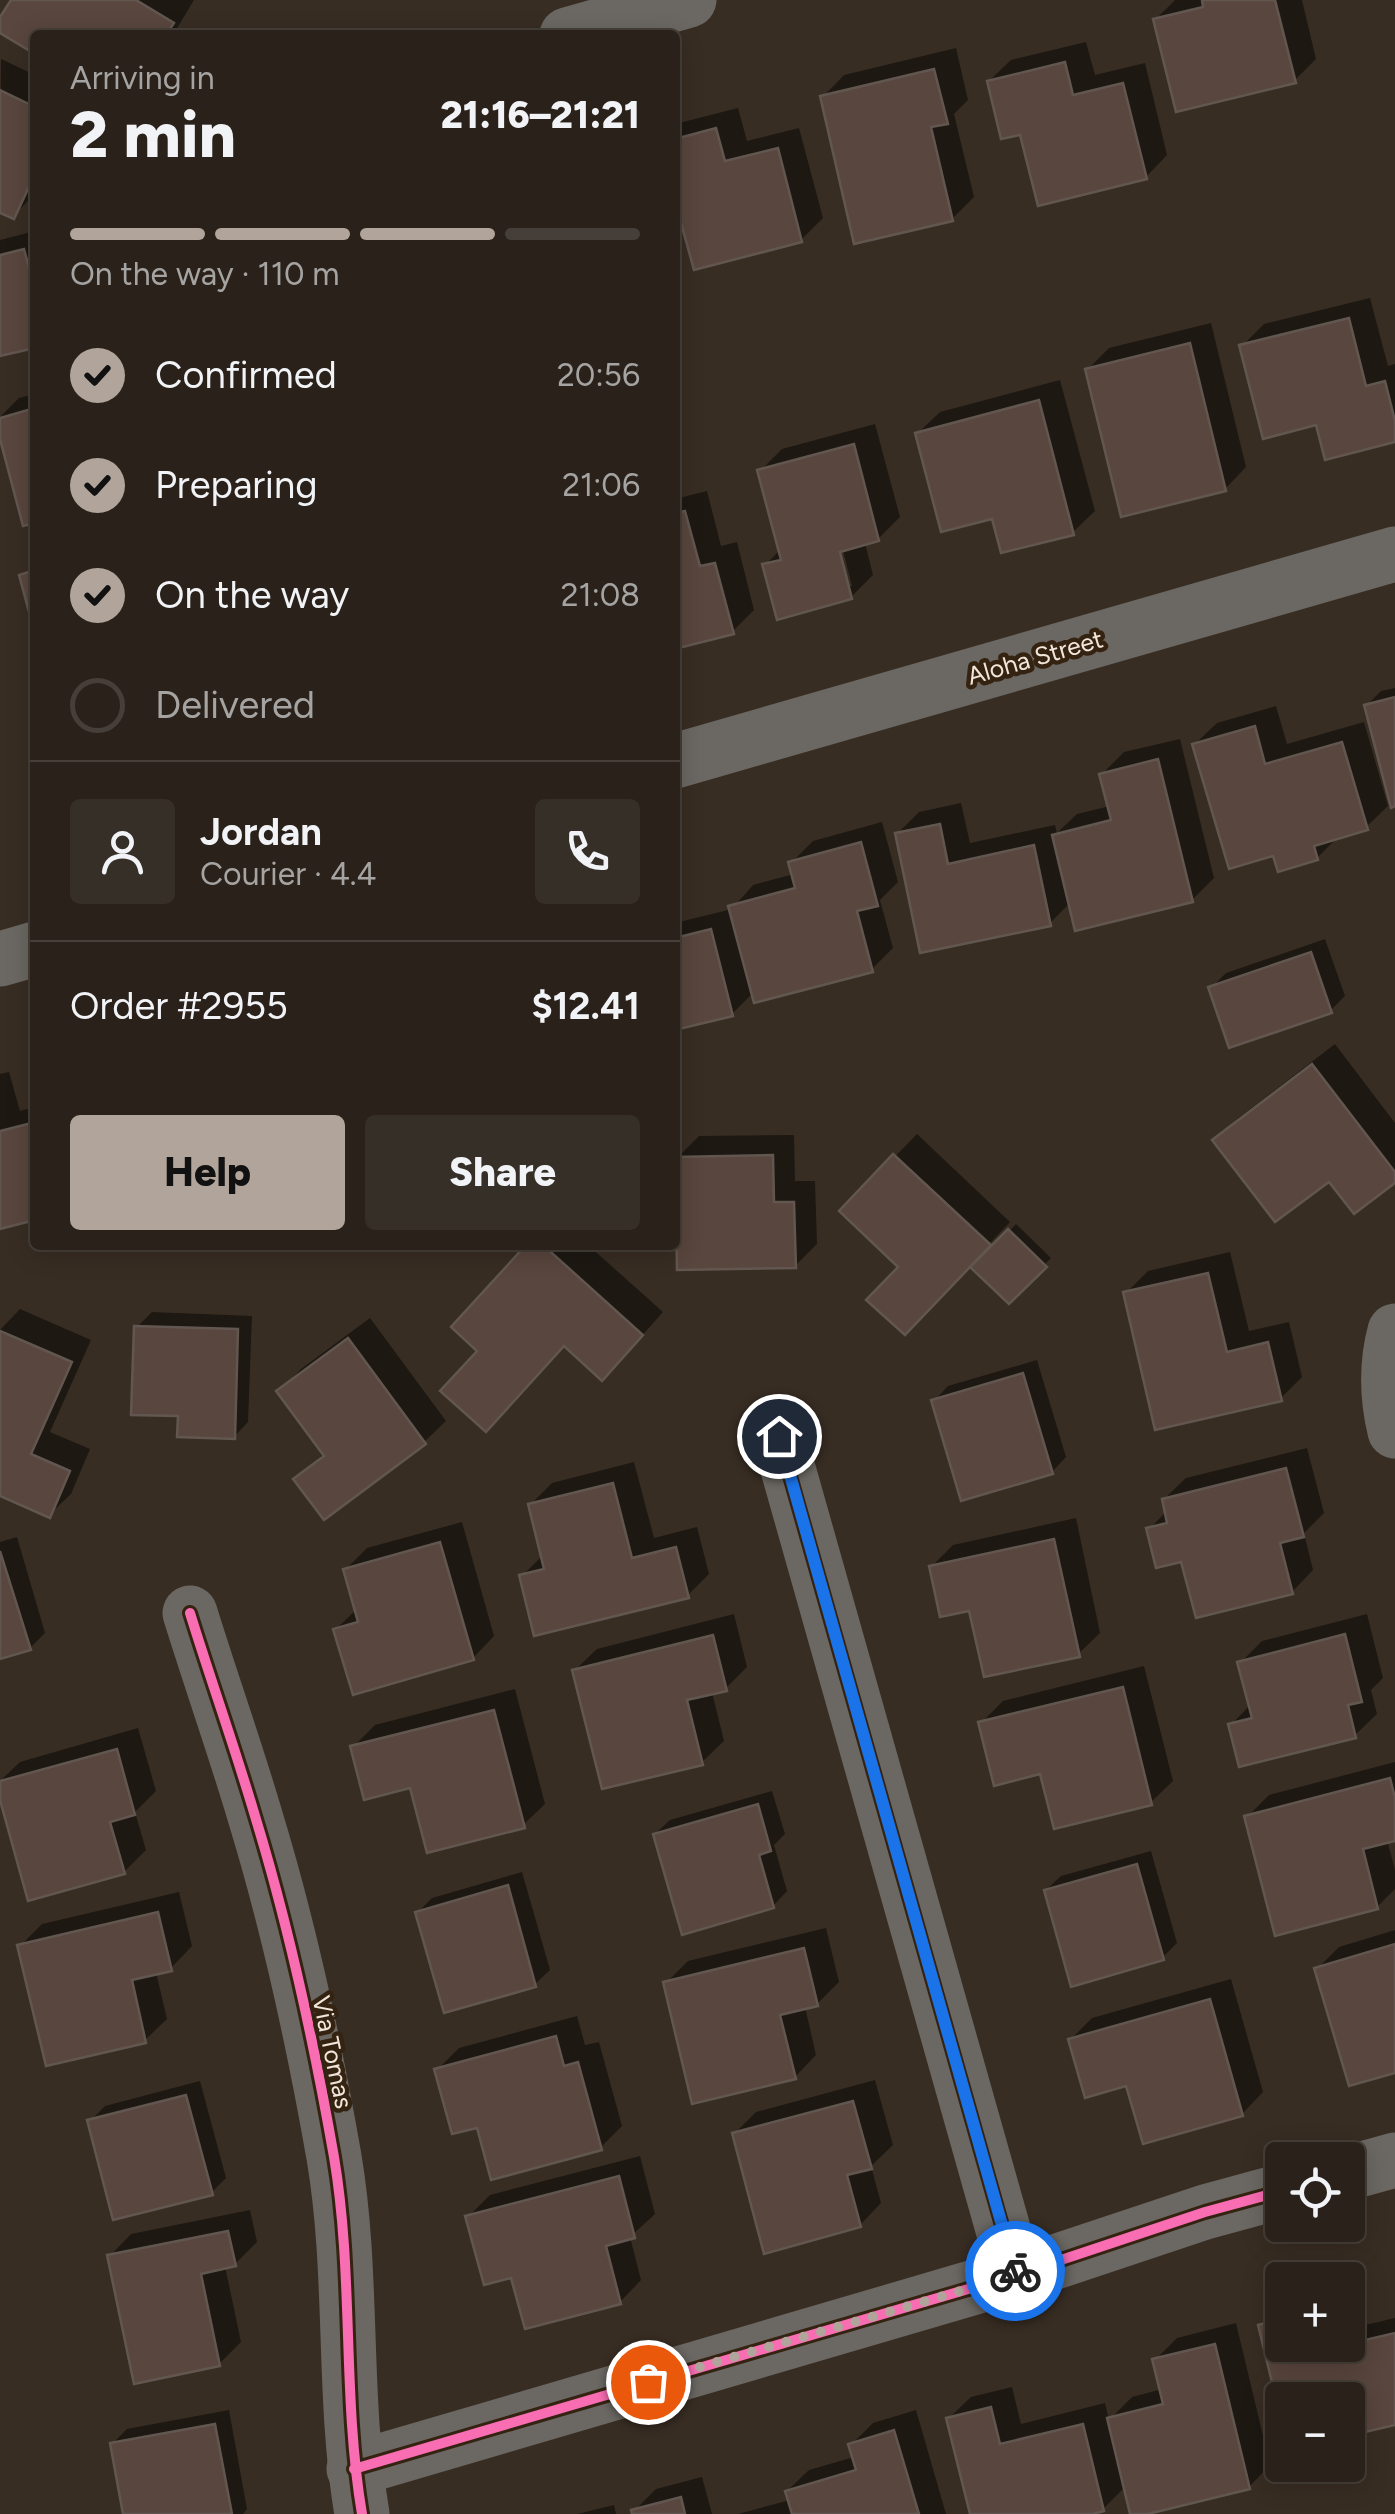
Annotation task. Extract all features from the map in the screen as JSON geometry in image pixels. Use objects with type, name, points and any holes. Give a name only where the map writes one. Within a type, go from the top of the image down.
[{"type":"street","points":[[585,30],[690,0]]},
{"type":"street","name":"Aloha Street","points":[[680,760],[1395,554]]},
{"type":"street","points":[[0,960],[30,951]]},
{"type":"street","points":[[1395,1331],[1390,1350],[1388,1402],[1395,1431]]},
{"type":"street","points":[[779,1436],[1016,2275]]},
{"type":"street","name":"Via Tomas","points":[[190,1612],[256,1817],[305,2012],[334,2160],[344,2244],[358,2491]]},
{"type":"street","points":[[1365,2168],[1395,2160]]},
{"type":"street","points":[[358,2491],[1205,2212],[1265,2196]]},
{"type":"building","points":[[11,0],[136,0],[174,23],[169,30],[30,30],[30,51],[0,33],[0,17]]},
{"type":"building","points":[[1202,0],[1275,0],[1296,83],[1176,112],[1153,19],[1203,7]]},
{"type":"building","points":[[1065,62],[1073,95],[1123,83],[1147,179],[1038,206],[1020,135],[1001,139],[987,81]]},
{"type":"building","points":[[934,69],[948,124],[931,127],[953,221],[854,244],[820,96]]},
{"type":"building","points":[[0,90],[30,105],[30,185],[14,219],[0,213]]},
{"type":"building","points":[[716,128],[725,161],[778,148],[802,242],[694,270],[680,219],[680,138]]},
{"type":"building","points":[[24,249],[30,271],[30,349],[0,356],[0,255]]},
{"type":"building","points":[[1349,318],[1366,386],[1385,381],[1395,421],[1395,442],[1325,460],[1316,425],[1263,439],[1239,345]]},
{"type":"building","points":[[1190,343],[1226,491],[1121,517],[1085,369]]},
{"type":"building","points":[[1039,400],[1074,535],[1001,553],[992,519],[941,532],[915,433]]},
{"type":"building","points":[[30,409],[30,524],[23,526],[0,439],[0,418]]},
{"type":"building","points":[[854,444],[879,541],[840,552],[852,599],[777,620],[762,564],[781,560],[757,470]]},
{"type":"building","points":[[685,511],[700,566],[715,563],[734,634],[680,648],[680,512]]},
{"type":"building","points":[[30,572],[30,616],[19,575]]},
{"type":"building","points":[[1395,697],[1395,806],[1391,808],[1364,705]]},
{"type":"building","points":[[1255,726],[1265,764],[1342,742],[1368,830],[1314,846],[1318,860],[1278,872],[1273,856],[1229,869],[1192,744]]},
{"type":"building","points":[[1158,759],[1193,902],[1075,931],[1052,835],[1111,820],[1099,774]]},
{"type":"building","points":[[940,824],[948,864],[1034,845],[1051,926],[920,953],[895,833]]},
{"type":"building","points":[[861,842],[878,906],[857,911],[873,972],[754,1003],[728,906],[795,888],[788,862]]},
{"type":"building","points":[[711,929],[733,1016],[680,1029],[680,937]]},
{"type":"building","points":[[1311,952],[1332,1013],[1229,1048],[1208,987]]},
{"type":"building","points":[[1312,1064],[1395,1172],[1395,1183],[1354,1214],[1329,1182],[1275,1222],[1212,1140]]},
{"type":"building","points":[[30,1123],[30,1221],[0,1229],[0,1131]]},
{"type":"building","points":[[893,1154],[991,1245],[905,1335],[866,1300],[898,1267],[839,1211]]},
{"type":"building","points":[[773,1155],[774,1202],[794,1202],[796,1268],[677,1270],[680,1157]]},
{"type":"building","points":[[1008,1229],[1047,1267],[1009,1304],[970,1267]]},
{"type":"building","points":[[521,1250],[549,1250],[643,1335],[602,1381],[564,1346],[486,1432],[440,1391],[477,1351],[451,1327]]},
{"type":"building","points":[[1208,1273],[1227,1352],[1268,1342],[1282,1401],[1155,1430],[1123,1292]]},
{"type":"building","points":[[134,1326],[238,1329],[235,1439],[177,1437],[178,1416],[131,1415]]},
{"type":"building","points":[[0,1331],[72,1362],[31,1454],[70,1471],[50,1518],[0,1496]]},
{"type":"building","points":[[348,1338],[426,1444],[324,1520],[293,1479],[324,1456],[276,1391]]},
{"type":"building","points":[[1023,1373],[1053,1474],[961,1501],[931,1400]]},
{"type":"building","points":[[1286,1468],[1304,1537],[1280,1543],[1293,1594],[1196,1618],[1181,1562],[1156,1568],[1146,1528],[1167,1523],[1162,1499]]},
{"type":"building","points":[[613,1483],[632,1558],[676,1547],[689,1598],[534,1636],[519,1575],[544,1569],[528,1504]]},
{"type":"building","points":[[1054,1539],[1080,1657],[984,1677],[969,1611],[940,1617],[929,1566]]},
{"type":"building","points":[[440,1542],[474,1660],[353,1695],[333,1629],[358,1622],[343,1569]]},
{"type":"building","points":[[0,1551],[31,1650],[0,1659]]},
{"type":"building","points":[[1345,1634],[1362,1702],[1348,1705],[1356,1738],[1239,1767],[1228,1724],[1252,1718],[1237,1662]]},
{"type":"building","points":[[713,1635],[727,1691],[687,1700],[703,1765],[602,1789],[572,1670]]},
{"type":"building","points":[[1123,1687],[1152,1805],[1054,1829],[1040,1774],[994,1786],[978,1722]]},
{"type":"building","points":[[494,1710],[525,1828],[427,1853],[410,1788],[364,1800],[350,1746]]},
{"type":"building","points":[[117,1749],[135,1815],[110,1822],[125,1874],[28,1901],[0,1800],[0,1781]]},
{"type":"building","points":[[1390,1778],[1395,1798],[1395,1841],[1363,1849],[1378,1909],[1275,1936],[1244,1816]]},
{"type":"building","points":[[758,1804],[771,1851],[759,1855],[774,1908],[682,1935],[653,1834]]},
{"type":"building","points":[[1137,1864],[1164,1960],[1071,1987],[1044,1890]]},
{"type":"building","points":[[508,1885],[536,1987],[444,2013],[415,1912]]},
{"type":"building","points":[[158,1912],[172,1971],[132,1980],[146,2043],[46,2066],[17,1945]]},
{"type":"building","points":[[1395,1944],[1395,2073],[1349,2086],[1314,1968]]},
{"type":"building","points":[[804,1948],[818,2006],[780,2015],[796,2079],[692,2104],[663,1982]]},
{"type":"building","points":[[1210,1999],[1243,2116],[1143,2144],[1126,2086],[1085,2098],[1068,2039]]},
{"type":"building","points":[[556,2036],[564,2066],[578,2062],[602,2150],[491,2180],[477,2128],[452,2134],[434,2069]]},
{"type":"building","points":[[186,2095],[213,2195],[113,2220],[87,2120]]},
{"type":"building","points":[[853,2101],[872,2169],[847,2175],[861,2227],[764,2254],[732,2133]]},
{"type":"building","points":[[619,2176],[635,2238],[606,2246],[621,2304],[525,2329],[511,2278],[484,2285],[465,2216]]},
{"type":"building","points":[[228,2231],[236,2266],[201,2274],[220,2366],[134,2384],[107,2255]]},
{"type":"building","points":[[1265,2323],[1265,2354],[1258,2325]]},
{"type":"building","points":[[1395,2333],[1395,2425],[1365,2432],[1365,2382],[1272,2382],[1267,2362],[1365,2362],[1365,2340]]},
{"type":"building","points":[[1215,2344],[1250,2489],[1148,2514],[1130,2514],[1107,2418],[1163,2404],[1152,2359]]},
{"type":"building","points":[[991,2407],[1000,2444],[1083,2424],[1104,2511],[970,2514],[946,2418]]},
{"type":"building","points":[[215,2424],[232,2514],[123,2514],[110,2443]]},
{"type":"building","points":[[894,2430],[919,2514],[792,2514],[785,2491],[856,2470],[848,2444]]},
{"type":"building","points":[[681,2497],[685,2514],[632,2514],[631,2510]]},
{"type":"cycle path","points":[[779,1437],[1016,2275]]},
{"type":"cycle path","points":[[190,1613],[279,1900],[326,2114],[340,2201],[352,2425],[362,2514]]},
{"type":"cycle path","points":[[354,2469],[1016,2275],[1265,2196]]},
{"type":"way so far","points":[[648,2382],[1016,2275],[1015,2271]]},
{"type":"route","points":[[779,1436],[1015,2271]]}]
